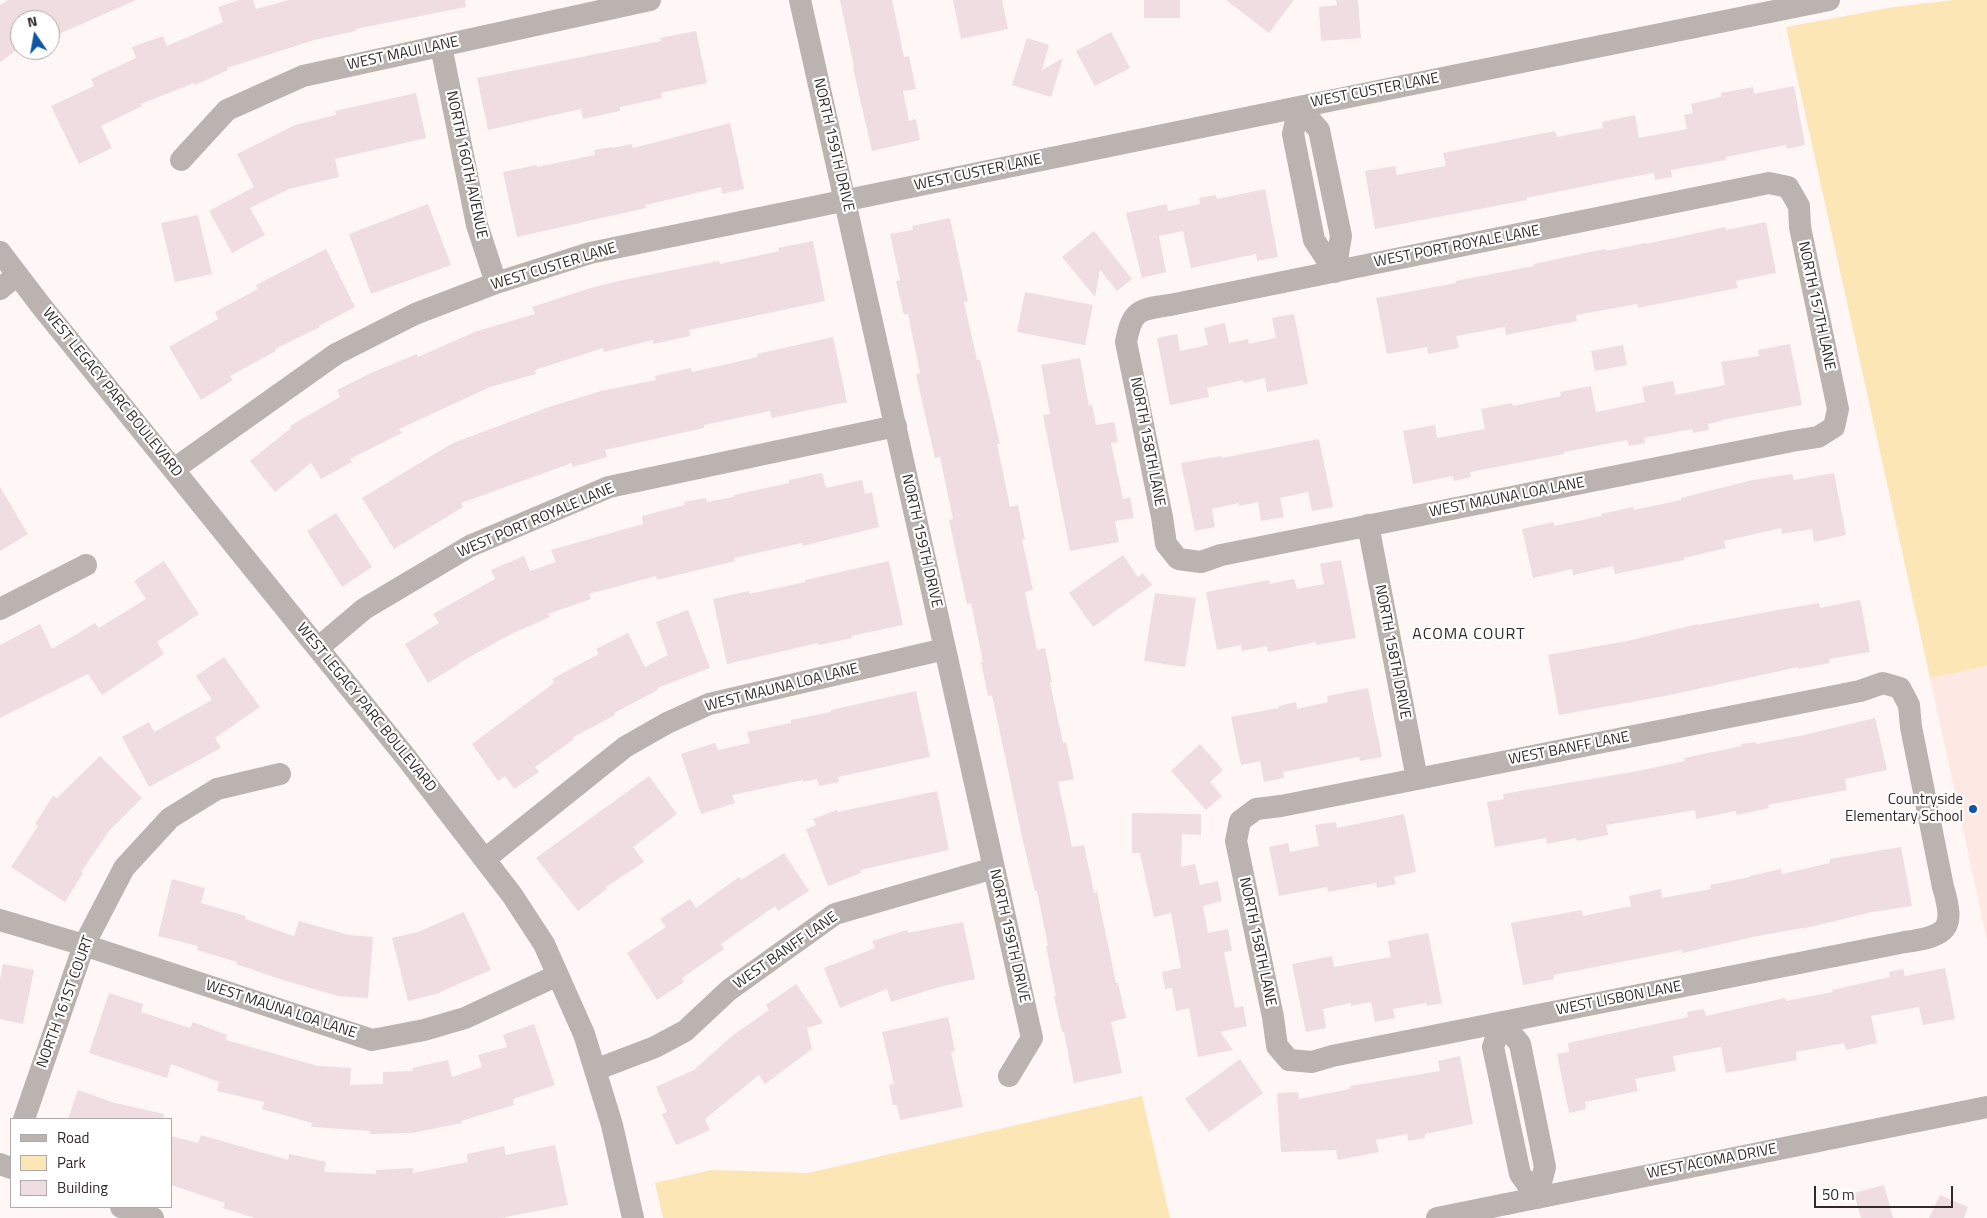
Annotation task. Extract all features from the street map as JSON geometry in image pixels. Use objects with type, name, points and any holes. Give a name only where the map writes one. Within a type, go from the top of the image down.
[{"type":"street","name":"WEST MAUI LANE","points":[[181,160],[227,110],[303,76],[650,0]]},
{"type":"street","name":"NORTH 159TH DRIVE","points":[[800,0],[1032,1038],[1009,1076]]},
{"type":"street","name":"WEST CUSTER LANE","points":[[174,469],[336,354],[415,314],[496,282],[590,253],[1771,6],[1829,0]]},
{"type":"street","name":"NORTH 160TH AVENUE","points":[[441,46],[477,225],[496,282]]},
{"type":"street","points":[[1299,106],[1319,130],[1334,199],[1340,236],[1335,272]]},
{"type":"street","points":[[1299,106],[1293,134],[1314,240],[1335,272]]},
{"type":"street","name":"WEST PORT ROYALE LANE","points":[[1130,322],[1145,309],[1770,183],[1788,187]]},
{"type":"street","name":"NORTH 157TH LANE","points":[[1788,187],[1799,206],[1800,227],[1838,408],[1834,427]]},
{"type":"street","points":[[1307,204],[1334,199]]},
{"type":"street","name":"WEST LEGACY PARC BOULEVARD","points":[[0,252],[42,308],[406,756],[512,895],[544,944],[584,1034],[612,1125],[633,1218]]},
{"type":"street","points":[[0,289],[18,275]]},
{"type":"street","name":"NORTH 158TH LANE","points":[[1130,322],[1126,342],[1166,544],[1178,559]]},
{"type":"street","name":"WEST PORT ROYALE LANE","points":[[318,648],[364,609],[470,546],[609,487],[896,426]]},
{"type":"street","name":"WEST MAUNA LOA LANE","points":[[1178,559],[1201,562],[1221,555],[1773,444],[1818,437],[1834,427]]},
{"type":"street","name":"NORTH 158TH DRIVE","points":[[1368,526],[1417,778]]},
{"type":"street","points":[[0,609],[86,565]]},
{"type":"street","name":"WEST MAUNA LOA LANE","points":[[485,859],[625,747],[668,723],[709,704],[945,649]]},
{"type":"street","name":"WEST BANFF LANE","points":[[1240,820],[1256,809],[1851,693],[1883,683],[1900,688],[1909,706],[1911,727],[1950,910],[1946,927]]},
{"type":"street","name":"NORTH 161ST COURT","points":[[24,1118],[84,945],[124,868],[170,818],[217,789],[280,774]]},
{"type":"street","name":"NORTH 158TH LANE","points":[[1240,820],[1236,841],[1273,1018],[1277,1046],[1289,1060]]},
{"type":"street","name":"WEST BANFF LANE","points":[[595,1070],[655,1047],[685,1031],[730,990],[835,914],[994,868]]},
{"type":"street","name":"WEST MAUNA LOA LANE","points":[[0,920],[84,945],[372,1040],[424,1030],[465,1018],[558,975]]},
{"type":"street","name":"WEST LISBON LANE","points":[[1289,1060],[1312,1062],[1332,1056],[1502,1022],[1933,938],[1946,927]]},
{"type":"street","points":[[1502,1022],[1520,1044],[1545,1167],[1537,1198]]},
{"type":"street","points":[[1502,1022],[1493,1047],[1520,1174],[1537,1198]]},
{"type":"street","points":[[1503,1095],[1529,1090]]},
{"type":"street","name":"WEST ACOMA DRIVE","points":[[1437,1218],[1987,1107]]},
{"type":"street","points":[[124,1208],[152,1218]]},
{"type":"shaded area","name":"Countryside Elementary School","points":[[1987,666],[1987,940],[1930,678]]},
{"type":"green space","points":[[1954,0],[1987,0],[1987,666],[1930,678],[1786,27],[1894,7]]},
{"type":"green space","points":[[1142,1096],[1170,1218],[663,1218],[655,1183],[711,1170],[808,1173]]},
{"type":"building","points":[[8,0],[136,0],[60,34],[60,10],[10,10],[10,55],[0,62],[0,5]]},
{"type":"building","points":[[240,0],[253,0],[256,9],[289,0],[465,0],[466,7],[356,29],[356,31],[314,40],[227,68],[228,70],[195,85],[194,83],[141,104],[142,106],[101,126],[112,148],[79,164],[51,106],[94,86],[91,79],[136,58],[132,47],[163,36],[167,46],[223,22],[218,7]]},
{"type":"building","points":[[840,0],[892,0],[904,57],[909,56],[916,89],[903,91],[909,121],[916,119],[920,140],[872,151]]},
{"type":"building","points":[[953,0],[1002,0],[1008,29],[961,39]]},
{"type":"building","points":[[1144,0],[1180,0],[1180,18],[1144,18]]},
{"type":"building","points":[[1226,0],[1294,0],[1269,33]]},
{"type":"building","points":[[1336,0],[1358,0],[1361,38],[1321,41],[1319,7],[1337,5]]},
{"type":"building","points":[[696,31],[707,83],[661,93],[662,98],[620,107],[620,111],[583,119],[581,109],[488,130],[477,78],[661,41],[660,38]]},
{"type":"building","points":[[1111,32],[1130,68],[1095,86],[1076,51]]},
{"type":"building","points":[[1027,38],[1049,45],[1042,70],[1063,58],[1051,97],[1012,85]]},
{"type":"building","points":[[1794,86],[1805,145],[1787,149],[1786,145],[1726,157],[1726,160],[1671,170],[1672,177],[1655,180],[1654,173],[1375,229],[1365,171],[1395,166],[1397,175],[1446,166],[1443,153],[1555,131],[1557,137],[1603,128],[1602,122],[1635,115],[1639,138],[1687,129],[1684,115],[1693,113],[1691,104],[1721,97],[1721,93],[1753,87],[1754,94]]},
{"type":"building","points":[[416,93],[426,138],[335,159],[339,177],[289,189],[250,208],[265,235],[232,253],[209,211],[254,187],[237,154],[295,125],[336,115],[335,111]]},
{"type":"building","points":[[730,123],[744,189],[722,194],[721,187],[646,205],[646,208],[517,237],[503,172],[595,155],[594,150],[632,144],[633,148]]},
{"type":"building","points":[[1265,189],[1278,257],[1257,261],[1256,254],[1191,268],[1183,231],[1159,236],[1166,272],[1142,278],[1126,213],[1167,204],[1168,211],[1200,204],[1199,198],[1216,195],[1217,199]]},
{"type":"building","points":[[428,204],[451,265],[371,294],[349,234]]},
{"type":"building","points":[[198,215],[212,274],[175,282],[161,223]]},
{"type":"building","points":[[950,218],[968,301],[964,302],[977,360],[980,360],[1000,444],[997,444],[1010,507],[1018,505],[1025,539],[1022,540],[1033,590],[1025,592],[1037,650],[1045,648],[1052,682],[1050,683],[1063,743],[1066,742],[1074,779],[1058,782],[1072,847],[1084,845],[1094,893],[1097,892],[1116,983],[1118,983],[1126,1018],[1111,1022],[1122,1073],[1074,1083],[1064,1032],[1062,1032],[1054,996],[1056,996],[1046,946],[1048,946],[1037,891],[1035,891],[1023,841],[992,695],[988,696],[971,603],[967,604],[949,520],[953,519],[940,457],[935,458],[916,374],[920,373],[908,314],[904,315],[896,281],[900,280],[890,234],[913,230],[912,226]]},
{"type":"building","points":[[1766,222],[1776,273],[1736,281],[1738,288],[1638,308],[1637,304],[1576,315],[1577,321],[1506,335],[1505,327],[1456,336],[1459,348],[1428,354],[1427,347],[1387,354],[1376,298],[1456,283],[1455,281],[1534,266],[1534,264],[1590,252],[1646,244],[1726,227],[1726,230]]},
{"type":"building","points":[[1094,231],[1132,279],[1117,291],[1100,270],[1095,297],[1062,257]]},
{"type":"building","points":[[813,241],[825,301],[689,330],[690,336],[653,344],[653,340],[604,352],[603,348],[535,370],[536,374],[490,387],[399,429],[402,433],[350,459],[352,462],[321,479],[311,463],[275,492],[250,461],[291,428],[290,426],[340,397],[337,390],[371,373],[417,354],[418,357],[477,331],[535,314],[532,307],[594,287],[623,280],[719,261],[720,264],[779,251],[778,248]]},
{"type":"building","points":[[326,249],[355,307],[275,349],[276,351],[230,376],[233,380],[201,400],[169,347],[218,319],[215,312],[258,289],[256,285]]},
{"type":"building","points":[[1025,292],[1093,305],[1085,345],[1017,332]]},
{"type":"building","points":[[1294,314],[1308,384],[1267,392],[1265,378],[1244,383],[1243,380],[1207,388],[1209,397],[1170,405],[1157,338],[1177,334],[1180,351],[1208,345],[1204,328],[1225,323],[1229,343],[1248,339],[1249,344],[1276,338],[1272,318]]},
{"type":"building","points":[[833,337],[847,402],[772,418],[770,411],[704,425],[704,428],[605,450],[607,457],[573,467],[572,463],[461,503],[463,507],[394,549],[362,498],[453,443],[552,406],[601,391],[656,380],[655,376],[691,368],[692,372],[758,357],[757,354]]},
{"type":"building","points":[[1790,344],[1802,405],[1722,420],[1708,424],[1709,430],[1693,433],[1692,429],[1644,438],[1645,443],[1629,446],[1627,440],[1470,472],[1471,477],[1454,481],[1453,476],[1413,484],[1403,431],[1435,425],[1437,438],[1485,429],[1481,409],[1512,403],[1513,406],[1561,396],[1560,392],[1591,386],[1596,412],[1645,402],[1642,387],[1673,381],[1676,395],[1725,385],[1721,362],[1759,356],[1758,350]]},
{"type":"building","points":[[1623,345],[1627,365],[1595,371],[1591,351]]},
{"type":"building","points":[[1080,358],[1089,406],[1092,405],[1096,425],[1114,422],[1118,442],[1111,443],[1123,499],[1130,497],[1134,518],[1115,521],[1119,542],[1070,551],[1043,415],[1050,414],[1041,365]]},
{"type":"building","points":[[1319,439],[1333,507],[1312,511],[1308,492],[1280,498],[1284,517],[1261,521],[1258,502],[1239,506],[1239,503],[1212,509],[1215,527],[1195,531],[1181,463],[1222,456],[1222,458]]},
{"type":"building","points":[[822,473],[826,488],[862,480],[865,494],[872,492],[879,527],[803,546],[802,543],[734,558],[735,561],[657,580],[656,576],[589,594],[591,599],[548,614],[550,617],[509,635],[428,683],[405,644],[439,623],[433,614],[495,579],[491,570],[524,556],[530,571],[556,562],[551,550],[643,524],[642,516],[685,505],[684,502],[706,498],[707,502],[734,497],[734,495],[789,483],[789,480]]},
{"type":"building","points":[[1834,473],[1846,535],[1814,542],[1812,529],[1782,534],[1781,528],[1724,541],[1726,548],[1684,558],[1684,560],[1615,574],[1613,566],[1573,575],[1572,569],[1533,578],[1522,529],[1554,522],[1554,526],[1602,516],[1601,514],[1633,507],[1634,510],[1681,500],[1681,498],[1753,480],[1792,474],[1794,480]]},
{"type":"building","points":[[0,487],[28,534],[0,551]]},
{"type":"building","points":[[336,513],[372,567],[342,587],[307,531]]},
{"type":"building","points":[[1123,555],[1138,577],[1143,573],[1152,585],[1093,627],[1069,593]]},
{"type":"building","points":[[1341,560],[1356,638],[1316,645],[1316,642],[1268,652],[1267,646],[1242,651],[1241,645],[1217,650],[1206,592],[1269,580],[1270,584],[1294,579],[1297,589],[1324,584],[1320,564]]},
{"type":"building","points":[[164,561],[199,614],[157,642],[164,654],[102,695],[88,674],[0,718],[0,645],[40,624],[52,649],[95,623],[99,628],[146,599],[134,581]]},
{"type":"building","points":[[889,561],[903,625],[851,636],[852,638],[819,645],[818,643],[727,664],[713,599],[749,591],[749,594],[805,582],[805,580]]},
{"type":"building","points":[[1155,593],[1196,598],[1185,667],[1144,661]]},
{"type":"building","points":[[1860,600],[1870,652],[1829,659],[1830,663],[1798,669],[1798,667],[1665,696],[1559,715],[1548,655],[1627,641],[1698,624],[1819,603],[1820,608]]},
{"type":"building","points":[[688,610],[710,668],[657,688],[658,690],[572,738],[574,739],[535,767],[539,772],[514,789],[505,776],[498,781],[472,744],[554,683],[552,679],[599,654],[596,649],[628,633],[645,667],[668,655],[656,622]]},
{"type":"building","points":[[224,657],[260,707],[215,738],[221,748],[149,787],[122,737],[149,722],[154,732],[212,700],[196,676]]},
{"type":"building","points":[[1368,688],[1382,757],[1360,761],[1359,757],[1283,772],[1284,778],[1264,782],[1260,761],[1241,765],[1231,717],[1279,708],[1279,706],[1296,702],[1297,709],[1328,702],[1327,696]]},
{"type":"building","points":[[916,691],[930,757],[838,777],[839,782],[819,786],[817,779],[803,782],[803,780],[732,795],[735,803],[701,814],[681,754],[715,743],[718,750],[750,743],[747,732],[791,723],[791,720]]},
{"type":"building","points":[[1875,718],[1887,770],[1845,779],[1847,790],[1768,805],[1769,808],[1737,815],[1736,811],[1696,819],[1695,810],[1606,825],[1608,835],[1577,841],[1576,838],[1547,844],[1546,838],[1495,847],[1487,802],[1504,799],[1503,794],[1638,771],[1685,761],[1684,758],[1742,746],[1741,744],[1756,742],[1756,744],[1804,735]]},
{"type":"building","points":[[1200,744],[1223,770],[1210,782],[1222,796],[1206,810],[1171,771]]},
{"type":"building","points":[[100,756],[142,798],[109,831],[81,872],[83,873],[65,902],[11,867],[38,826],[35,824],[53,796],[57,798]]},
{"type":"building","points":[[649,776],[677,814],[633,847],[644,862],[606,887],[607,889],[578,911],[536,858]]},
{"type":"building","points":[[937,791],[949,850],[860,870],[861,873],[828,886],[806,829],[816,825],[813,819],[837,810],[838,812]]},
{"type":"building","points":[[1132,813],[1201,814],[1201,835],[1182,834],[1181,867],[1195,864],[1200,885],[1218,881],[1222,901],[1203,906],[1208,933],[1228,929],[1232,951],[1224,952],[1235,1008],[1243,1006],[1247,1026],[1220,1032],[1233,1050],[1198,1057],[1189,1008],[1176,1011],[1172,988],[1165,989],[1162,972],[1181,968],[1171,913],[1154,917],[1140,853],[1132,853]]},
{"type":"building","points":[[1404,814],[1416,872],[1394,877],[1396,884],[1377,888],[1376,883],[1328,892],[1327,887],[1279,896],[1269,847],[1288,843],[1290,852],[1319,846],[1315,825],[1336,822],[1337,828]]},
{"type":"building","points":[[1901,847],[1912,906],[1872,912],[1802,929],[1753,937],[1682,953],[1682,950],[1554,975],[1554,979],[1523,985],[1511,923],[1582,910],[1583,916],[1631,906],[1629,896],[1661,889],[1662,898],[1711,889],[1710,885],[1781,869],[1782,874],[1830,863],[1830,859]]},
{"type":"building","points":[[784,853],[809,891],[778,911],[775,906],[721,944],[724,949],[682,978],[684,982],[657,1000],[627,953],[666,927],[660,919],[690,899],[696,908],[739,877],[741,880]]},
{"type":"building","points":[[172,879],[205,888],[201,903],[246,916],[245,919],[294,936],[299,921],[349,935],[373,937],[368,998],[338,996],[283,980],[236,964],[237,962],[197,950],[198,946],[158,936]]},
{"type":"building","points":[[464,912],[491,970],[440,993],[408,1001],[392,938],[418,932]]},
{"type":"building","points":[[963,922],[975,979],[939,987],[891,1002],[887,989],[840,1008],[824,968],[875,948],[872,941],[907,930],[908,933]]},
{"type":"building","points":[[1428,933],[1442,1003],[1427,1006],[1426,1003],[1393,1009],[1395,1018],[1375,1022],[1371,1002],[1351,1006],[1351,1003],[1323,1009],[1326,1028],[1306,1032],[1292,964],[1332,956],[1334,967],[1391,957],[1388,941]]},
{"type":"building","points":[[3,964],[34,970],[23,1024],[0,1019],[0,979]]},
{"type":"building","points":[[1945,968],[1955,1019],[1923,1025],[1919,1007],[1871,1016],[1877,1043],[1846,1050],[1844,1043],[1796,1052],[1797,1060],[1726,1073],[1721,1047],[1673,1056],[1676,1071],[1635,1079],[1638,1091],[1585,1102],[1586,1109],[1569,1113],[1557,1054],[1569,1052],[1568,1043],[1688,1017],[1687,1012],[1704,1009],[1706,1016],[1785,998],[1786,1001],[1833,992],[1832,990],[1890,977],[1889,972],[1903,969],[1905,976]]},
{"type":"building","points":[[796,984],[823,1023],[807,1028],[812,1049],[765,1084],[759,1075],[705,1119],[710,1130],[676,1145],[662,1114],[667,1112],[656,1087],[694,1070],[732,1036],[769,1010],[766,1005]]},
{"type":"building","points":[[109,993],[143,1004],[141,1012],[190,1028],[193,1022],[227,1035],[226,1040],[318,1066],[351,1068],[350,1085],[383,1084],[383,1072],[413,1071],[412,1068],[448,1060],[452,1077],[482,1067],[478,1055],[507,1047],[503,1035],[534,1024],[555,1085],[513,1099],[514,1105],[461,1121],[462,1123],[412,1133],[370,1134],[370,1131],[311,1127],[312,1123],[262,1109],[264,1102],[217,1091],[219,1082],[171,1064],[167,1078],[89,1053]]},
{"type":"building","points":[[948,1017],[955,1051],[951,1052],[963,1107],[900,1120],[897,1105],[893,1105],[889,1085],[894,1084],[882,1032]]},
{"type":"building","points":[[1460,1056],[1473,1124],[1425,1134],[1425,1138],[1408,1141],[1407,1134],[1376,1140],[1379,1152],[1338,1160],[1336,1150],[1281,1152],[1277,1093],[1298,1092],[1299,1099],[1350,1089],[1350,1086],[1440,1071],[1438,1061]]},
{"type":"building","points":[[1240,1059],[1263,1093],[1209,1132],[1185,1099]]},
{"type":"building","points":[[78,1090],[115,1103],[164,1114],[163,1118],[68,1118]]},
{"type":"building","points":[[201,1135],[288,1160],[289,1154],[326,1162],[324,1172],[376,1174],[376,1170],[413,1168],[413,1173],[468,1162],[467,1154],[504,1146],[506,1155],[555,1145],[568,1205],[501,1218],[255,1218],[223,1208],[225,1203],[172,1185],[172,1136],[198,1143]]},
{"type":"building","points":[[1884,1185],[1893,1218],[1861,1218],[1854,1193]]},
{"type":"building","points":[[1940,1195],[1968,1207],[1964,1218],[1929,1218]]},
{"type":"place","name":"Countryside Elementary School","points":[[1973,809]]},
{"type":"district","name":"ACOMA COURT","points":[[1469,635]]}]
